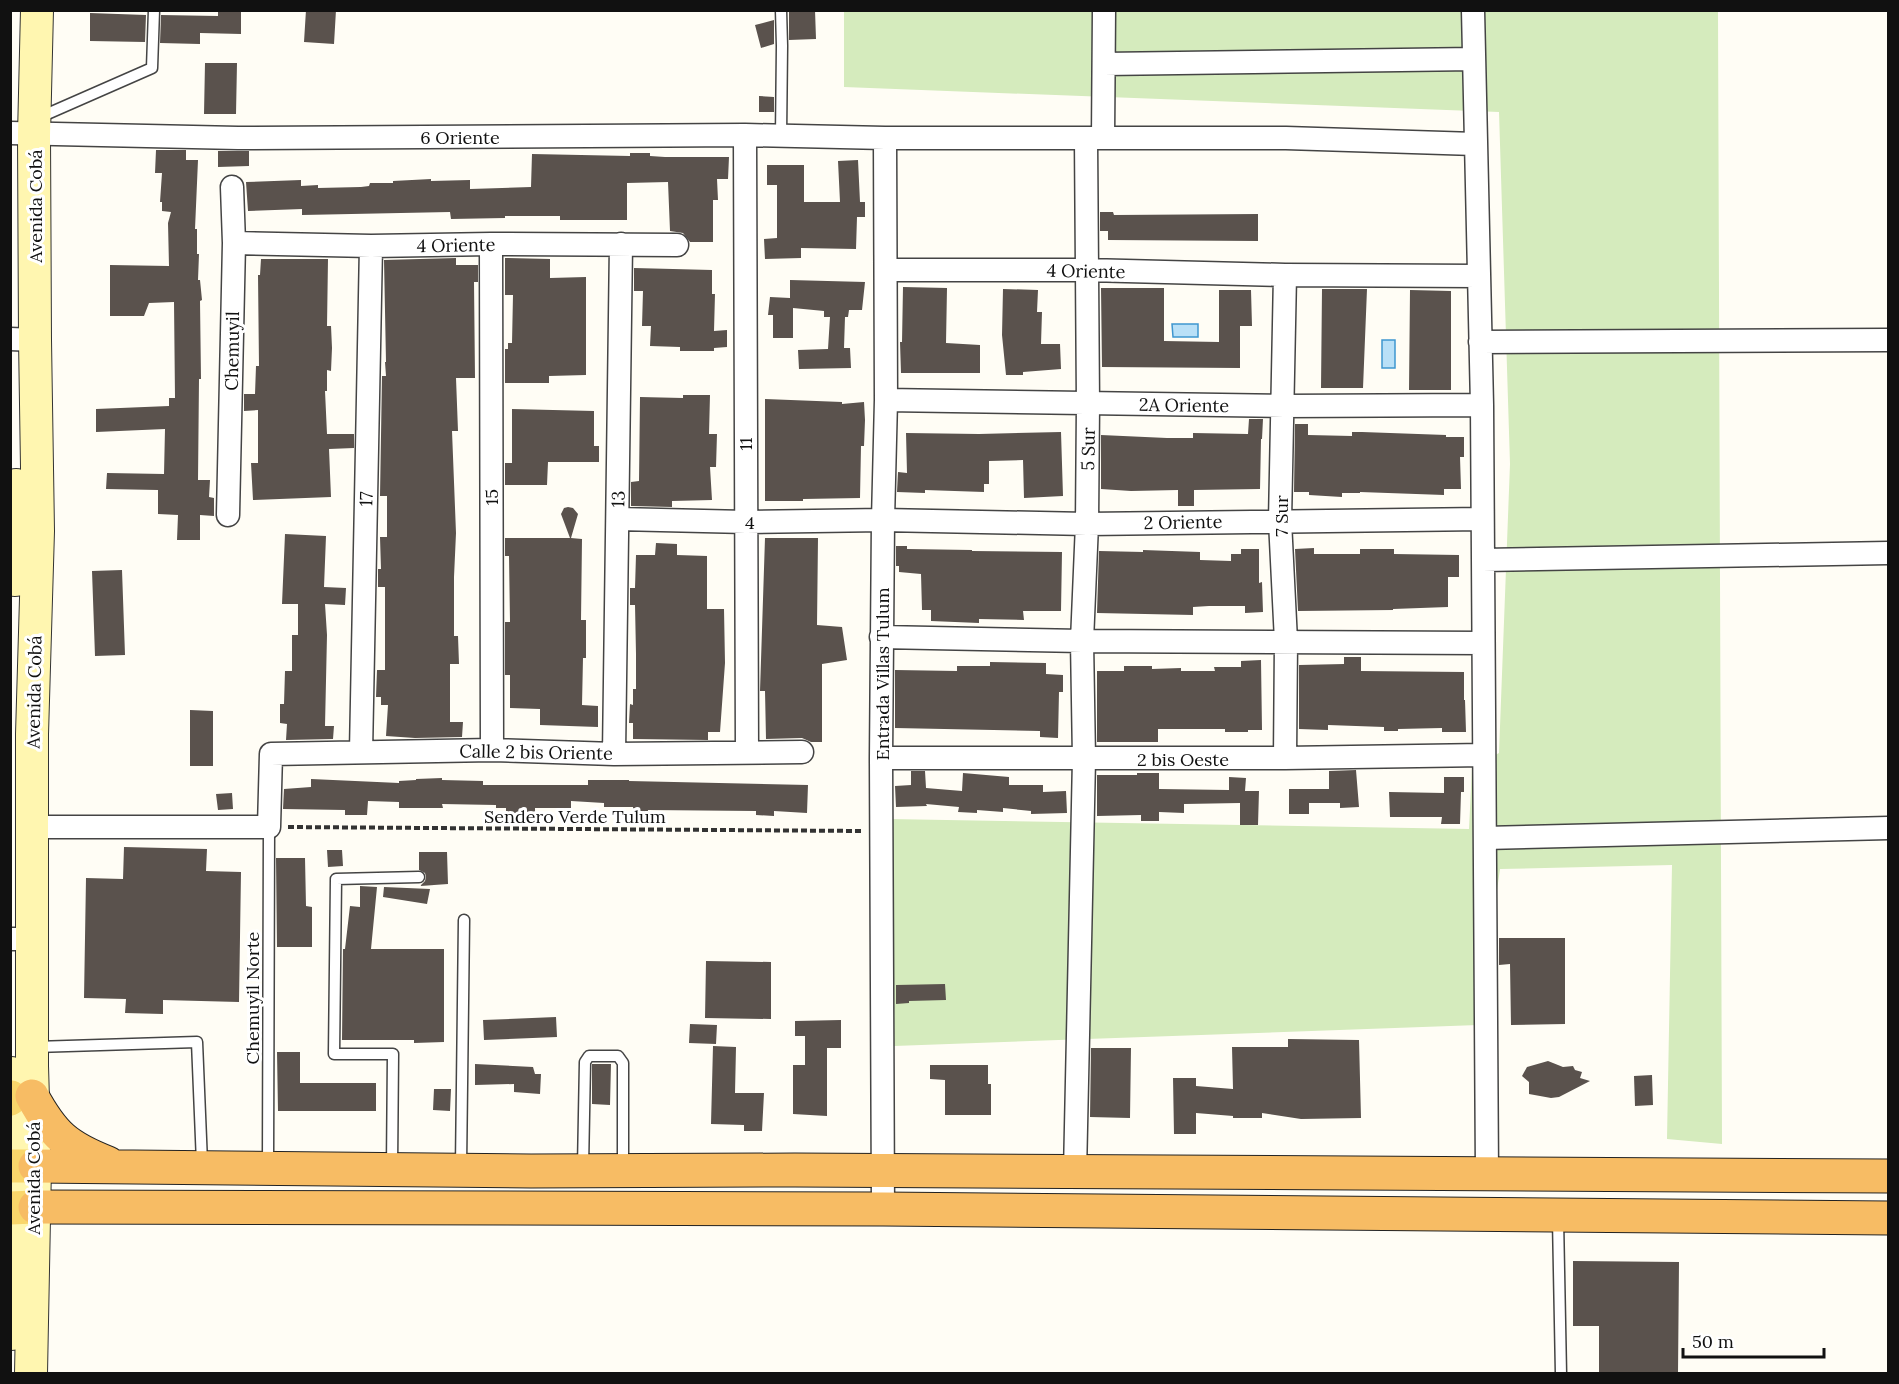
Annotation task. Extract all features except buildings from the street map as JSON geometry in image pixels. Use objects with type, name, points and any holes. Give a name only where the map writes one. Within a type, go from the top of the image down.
[{"type":"highway","points":[[18,1097],[68,1144],[118,1167]]},
{"type":"highway","points":[[17,1167],[461,1171],[1888,1176]]},
{"type":"highway","points":[[531,1171],[531,1208]]},
{"type":"highway","points":[[19,1208],[884,1209],[1888,1218]]},
{"type":"main road","name":"Avenida Cobá","points":[[18,10],[24,130],[13,530],[19,734],[16,939],[17,1167],[31,1374]]},
{"type":"main road","name":"Avenida Cobá","points":[[24,130],[37,10]]},
{"type":"main road","name":"Avenida Cobá","points":[[18,1097],[32,1048],[16,939],[32,827],[19,734],[38,531],[20,339]]},
{"type":"main road","name":"Avenida Cobá","points":[[11,1374],[19,1208]]},
{"type":"street","name":"5 Sur","points":[[1075,1173],[1084,759],[1082,641],[1087,524],[1087,270],[1095,138],[1104,64],[1104,10]]},
{"type":"street","points":[[1473,10],[1482,405],[1487,1174]]},
{"type":"street","points":[[1104,64],[1474,59]]},
{"type":"street","name":"6 Oriente","points":[[24,130],[238,138],[745,135],[885,138],[1286,138],[1475,144]]},
{"type":"street","name":"11","points":[[745,135],[747,752]]},
{"type":"street","name":"Entrada Villas Tulum","points":[[884,1209],[882,1172],[881,637],[886,400],[885,138]]},
{"type":"street","name":"Chemuyil","points":[[228,514],[234,243],[231,187]]},
{"type":"street","name":"4 Oriente","points":[[234,243],[371,246],[677,245]]},
{"type":"street","name":"15","points":[[491,244],[492,750]]},
{"type":"street","name":"13","points":[[615,754],[621,244]]},
{"type":"street","name":"17","points":[[361,752],[371,246]]},
{"type":"street","name":"4 Oriente","points":[[886,270],[1087,270],[1285,275],[1479,276]]},
{"type":"street","name":"7 Sur","points":[[1284,758],[1286,642],[1280,521],[1285,275]]},
{"type":"street","points":[[1480,342],[1888,340]]},
{"type":"street","name":"2A Oriente","points":[[886,400],[1284,406],[1482,405]]},
{"type":"street","name":"4","points":[[618,519],[746,522],[883,519]]},
{"type":"street","name":"2 Oriente","points":[[883,519],[1087,524],[1482,519]]},
{"type":"street","points":[[1483,560],[1888,553]]},
{"type":"street","points":[[881,637],[1082,641],[1483,643]]},
{"type":"street","name":"Calle 2 bis Oriente","points":[[269,827],[271,754],[492,750],[615,754],[802,752]]},
{"type":"street","name":"2 bis Oeste","points":[[881,758],[1084,759],[1484,755]]},
{"type":"street","points":[[32,827],[269,827]]},
{"type":"street","points":[[1485,838],[1888,828]]},
{"type":"lane","points":[[24,130],[152,69],[154,10]]},
{"type":"lane","points":[[781,10],[781,136]]},
{"type":"lane","name":"Chemuyil Norte","points":[[268,1168],[269,827]]},
{"type":"lane","points":[[392,1170],[393,1054],[334,1054],[336,879],[419,877]]},
{"type":"lane","points":[[461,1171],[464,920]]},
{"type":"lane","points":[[32,1048],[197,1042],[202,1167]]},
{"type":"lane","points":[[583,1170],[585,1062],[589,1056],[618,1056],[623,1063],[623,1170]]},
{"type":"lane","points":[[1558,1215],[1561,1374]]},
{"type":"path","name":"Sendero Verde Tulum","points":[[269,827],[882,831]]},
{"type":"green space","points":[[844,11],[1718,11],[1722,1144],[1667,1139],[1672,865],[1500,869],[1478,1025],[894,1046],[889,819],[1469,829],[1472,768],[1499,753],[1510,464],[1499,112],[844,87]]},
{"type":"water","points":[[1172,324],[1198,324],[1198,337],[1173,337]]},
{"type":"water","points":[[1382,340],[1395,340],[1395,368],[1382,368]]}]
